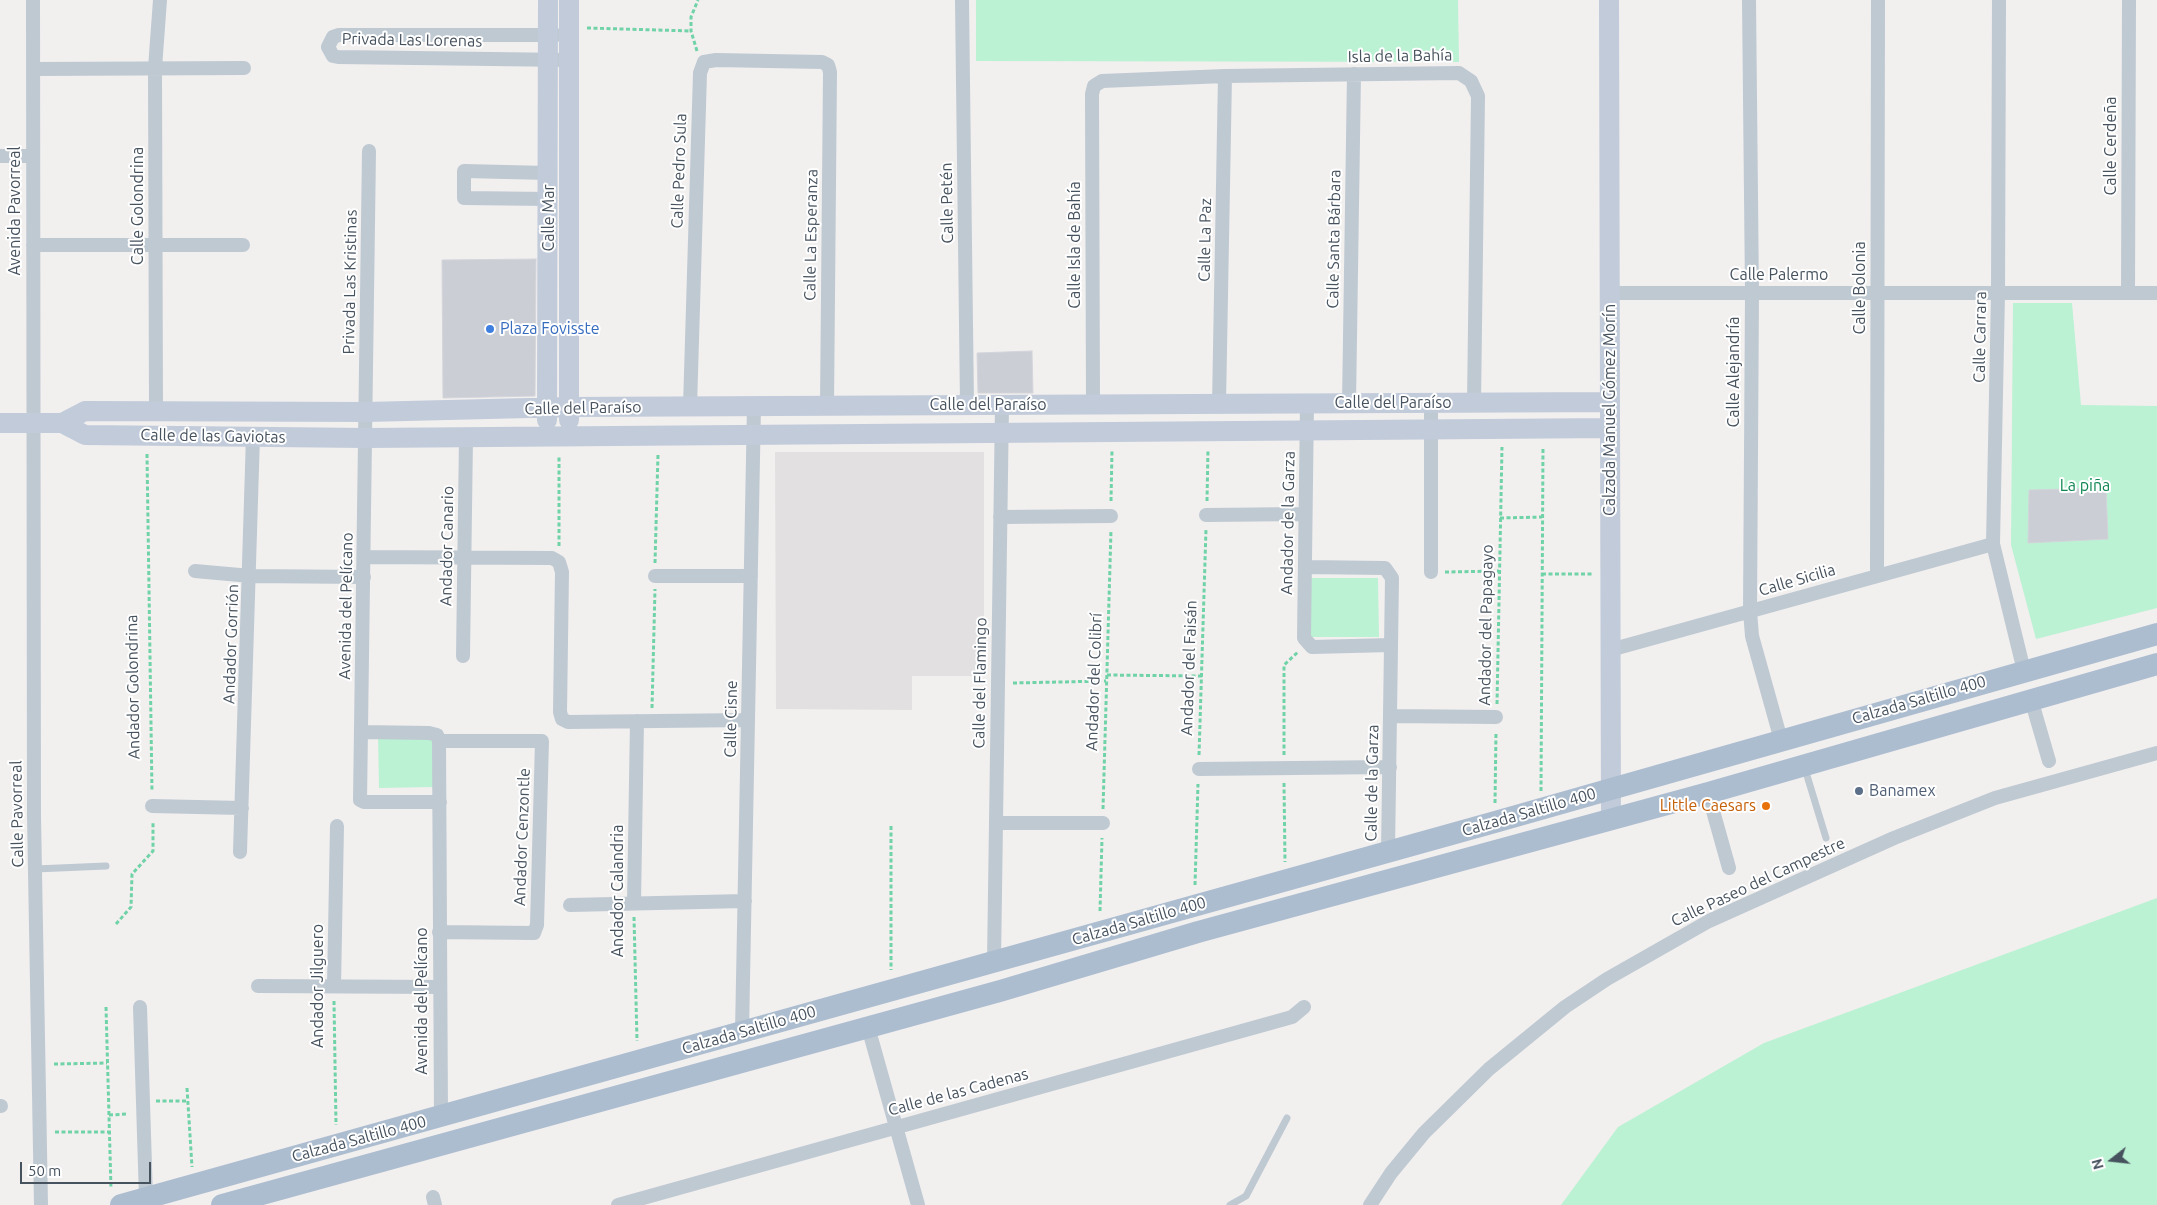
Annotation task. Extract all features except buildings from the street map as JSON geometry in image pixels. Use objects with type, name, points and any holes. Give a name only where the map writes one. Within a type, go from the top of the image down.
[{"type":"main road","name":"Calzada Saltillo 400","points":[[116,1200],[146,1198],[336,1146],[1495,822],[2157,634]]},
{"type":"main road","name":"Calzada Saltillo 400","points":[[222,1205],[868,1027],[1198,932],[1708,793],[2157,664]]},
{"type":"street","name":"Avenida Pavorreal","points":[[33,0],[33,422]]},
{"type":"street","name":"Calle Golondrina","points":[[156,412],[155,68],[160,0]]},
{"type":"street","name":"Calle Mar","points":[[546,436],[548,0]]},
{"type":"street","name":"Calle Mar","points":[[569,0],[569,436]]},
{"type":"street","name":"Calle Petén","points":[[962,0],[967,405]]},
{"type":"street","name":"Calzada Manuel Gómez Morín","points":[[1609,0],[1611,820]]},
{"type":"street","name":"Calle Alejandría","points":[[1749,0],[1752,293],[1750,611],[1752,636],[1781,740]]},
{"type":"street","name":"Calle Bolonia","points":[[1877,576],[1878,0]]},
{"type":"street","name":"Calle Carrara","points":[[1999,0],[1998,293],[1993,544],[2024,671]]},
{"type":"street","name":"Calle Cerdeña","points":[[2128,293],[2129,0]]},
{"type":"street","name":"Privada Las Lorenas","points":[[568,60],[338,57],[333,56],[328,47],[333,37],[339,35],[548,35],[569,32]]},
{"type":"street","name":"Calle La Esperanza","points":[[704,62],[716,60],[822,62],[828,65],[830,72],[827,406]]},
{"type":"street","name":"Calle Pedro Sula","points":[[690,407],[700,73],[704,62]]},
{"type":"street","points":[[33,69],[244,68]]},
{"type":"street","name":"Isla de la Bahía","points":[[1094,86],[1102,81],[1225,76],[1354,74],[1460,73],[1471,81],[1478,96],[1474,403]]},
{"type":"street","name":"Calle Santa Bárbara","points":[[1349,403],[1354,74]]},
{"type":"street","name":"Calle La Paz","points":[[1219,404],[1225,76]]},
{"type":"street","name":"Calle Isla de Bahía","points":[[1093,405],[1092,94],[1094,86]]},
{"type":"street","name":"Privada Las Kristinas","points":[[366,412],[370,151]]},
{"type":"street","points":[[0,156],[33,156]]},
{"type":"street","points":[[548,173],[464,171],[464,198],[548,199]]},
{"type":"street","points":[[33,245],[244,245]]},
{"type":"street","name":"Calle Palermo","points":[[1610,293],[2157,293]]},
{"type":"street","name":"Calle del Paraíso","points":[[366,412],[547,407],[1610,402]]},
{"type":"street","points":[[1431,403],[1431,572]]},
{"type":"street","name":"Andador de la Garza","points":[[1307,404],[1304,638],[1312,647],[1391,644]]},
{"type":"street","name":"Calle del Flamingo","points":[[994,962],[1002,405]]},
{"type":"street","name":"Calle Cisne","points":[[742,1032],[754,406]]},
{"type":"street","name":"Calle de las Gaviotas","points":[[62,423],[85,411],[366,412]]},
{"type":"street","name":"Avenida del Pelícano","points":[[366,412],[360,800],[364,802],[440,802]]},
{"type":"street","name":"Calle Pavorreal","points":[[33,422],[35,869],[41,1205]]},
{"type":"street","name":"Calle de las Gaviotas","points":[[0,423],[62,423],[85,435],[366,438]]},
{"type":"street","name":"Calle del Paraíso","points":[[366,438],[1610,428]]},
{"type":"street","name":"Andador Gorrión","points":[[240,852],[253,436]]},
{"type":"street","name":"Andador Canario","points":[[463,656],[466,437]]},
{"type":"street","points":[[1206,515],[1306,514]]},
{"type":"street","points":[[1000,517],[1111,516]]},
{"type":"street","name":"Calle Sicilia","points":[[1610,650],[1993,544]]},
{"type":"street","points":[[364,557],[552,558],[558,562],[562,572],[560,712],[562,719],[568,722],[748,720]]},
{"type":"street","name":"Calle de la Garza","points":[[1305,567],[1385,568],[1390,572],[1392,578],[1388,851]]},
{"type":"street","points":[[195,571],[250,576],[364,576]]},
{"type":"street","points":[[655,576],[751,576]]},
{"type":"street","points":[[2031,699],[2049,761]]},
{"type":"street","points":[[1390,716],[1496,717]]},
{"type":"street","name":"Andador Calandria","points":[[634,903],[637,721]]},
{"type":"street","points":[[361,732],[438,738]]},
{"type":"street","name":"Avenida del Pelícano","points":[[438,738],[441,1116]]},
{"type":"street","name":"Andador Cenzontle","points":[[438,738],[542,741],[537,925],[534,933],[439,932]]},
{"type":"street","name":"Calle Paseo del Campestre","points":[[1370,1205],[1391,1173],[1424,1133],[1489,1069],[1565,1007],[1607,979],[1709,921],[1894,838],[1995,798],[2157,753]]},
{"type":"street","points":[[1199,770],[1390,767]]},
{"type":"street","points":[[1708,793],[1729,868]]},
{"type":"street","points":[[152,806],[242,808]]},
{"type":"street","points":[[996,823],[1103,823]]},
{"type":"street","name":"Andador Jilguero","points":[[334,986],[337,826]]},
{"type":"street","points":[[570,905],[745,900]]},
{"type":"street","points":[[258,986],[439,987]]},
{"type":"street","points":[[140,1007],[146,1198]]},
{"type":"street","name":"Calle de las Cadenas","points":[[618,1205],[1292,1017],[1304,1007]]},
{"type":"street","points":[[868,1027],[918,1205]]},
{"type":"lane","points":[[1804,765],[1826,838]]},
{"type":"lane","points":[[35,869],[106,866]]},
{"type":"lane","points":[[1230,1205],[1246,1196],[1287,1118]]},
{"type":"path","points":[[698,0],[691,17],[691,31],[698,53],[704,62]]},
{"type":"path","points":[[569,32],[691,31]]},
{"type":"path","name":"Andador del Papagayo","points":[[1495,822],[1502,429]]},
{"type":"path","points":[[1541,809],[1543,429]]},
{"type":"path","name":"Andador del Faisán","points":[[1195,906],[1209,431]]},
{"type":"path","name":"Andador del Colibrí","points":[[1100,932],[1113,432]]},
{"type":"path","name":"Andador Golondrina","points":[[116,924],[131,906],[132,874],[153,851],[147,436]]},
{"type":"path","points":[[546,436],[559,451],[558,562]]},
{"type":"path","points":[[1500,518],[1542,517]]},
{"type":"path","points":[[1542,574],[1610,574]]},
{"type":"path","points":[[1107,675],[1202,676]]},
{"type":"path","points":[[998,683],[1106,682]]},
{"type":"path","points":[[891,826],[892,990]]},
{"type":"path","name":"Andador Calandria","points":[[634,903],[637,1062]]},
{"type":"path","name":"Andador Jilguero","points":[[334,986],[336,1146]]},
{"type":"path","points":[[106,1007],[109,1132],[116,1200]]},
{"type":"path","points":[[38,1065],[107,1063]]},
{"type":"path","points":[[187,1088],[193,1185]]},
{"type":"path","points":[[143,1101],[188,1101]]},
{"type":"path","points":[[40,1132],[109,1132]]},
{"type":"shaded area","points":[[775,452],[984,452],[984,676],[912,676],[912,710],[776,709]]},
{"type":"green space","points":[[976,0],[1458,0],[1459,62],[976,61]]},
{"type":"green space","name":"La piña","points":[[2013,303],[2072,303],[2081,405],[2157,406],[2157,608],[2036,639],[2011,545]]},
{"type":"green space","points":[[1303,578],[1378,578],[1379,637],[1303,637]]},
{"type":"green space","points":[[433,734],[434,787],[379,788],[378,735]]},
{"type":"green space","points":[[2157,898],[2157,1205],[1561,1205],[1618,1127],[1764,1043]]},
{"type":"place","name":"Plaza Fovisste","points":[[490,329]]},
{"type":"place","name":"Banamex","points":[[1859,791]]},
{"type":"place","name":"Little Caesars","points":[[1766,806]]}]
